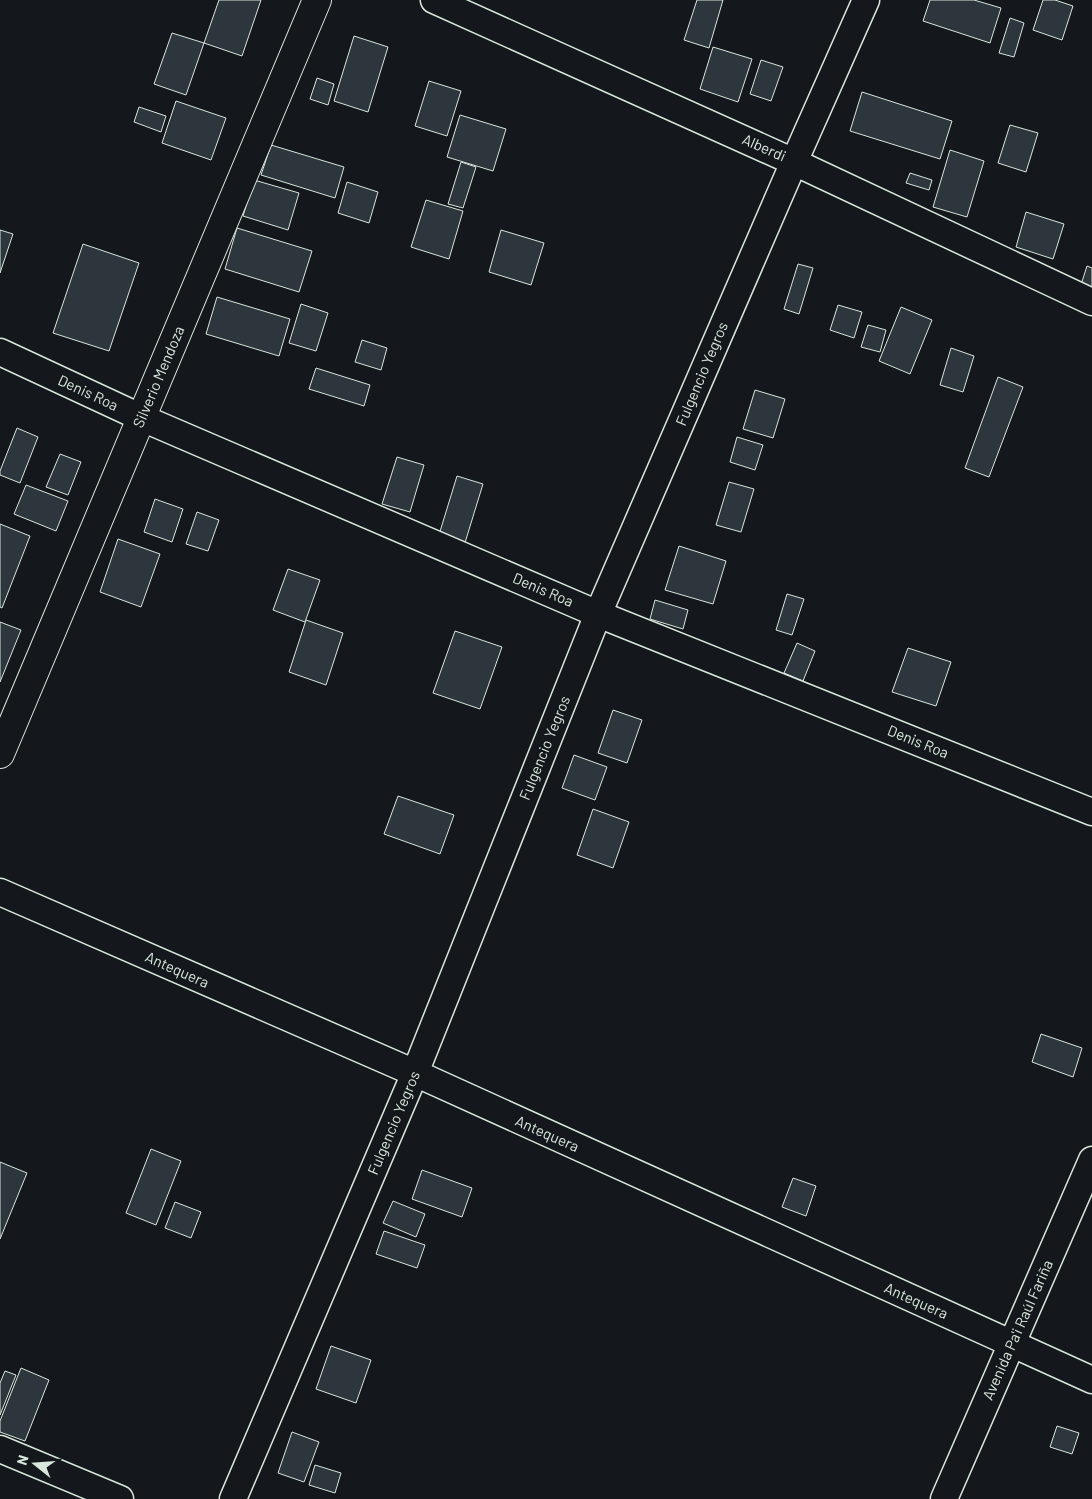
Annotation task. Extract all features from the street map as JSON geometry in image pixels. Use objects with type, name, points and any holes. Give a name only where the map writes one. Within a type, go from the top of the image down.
[{"type":"highway","name":"Silverio Mendoza","points":[[0,754],[317,0]]},
{"type":"street","name":"Alberdi","points":[[434,0],[794,162],[1092,302]]},
{"type":"street","name":"Fulgencio Yegros","points":[[233,1499],[415,1074],[598,614],[866,0]]},
{"type":"street","name":"Denis Roa","points":[[0,352],[142,418],[598,614],[1092,812]]},
{"type":"street","name":"Antequera","points":[[0,892],[415,1074],[1092,1380]]},
{"type":"street","name":"Avenida Pa'i Raúl Fariña","points":[[944,1499],[1092,1160]]},
{"type":"street","points":[[0,1448],[120,1499]]},
{"type":"building","points":[[219,0],[261,0],[242,56],[204,43]]},
{"type":"building","points":[[697,0],[723,0],[709,48],[684,40]]},
{"type":"building","points":[[930,0],[974,0],[1001,8],[990,43],[923,21]]},
{"type":"building","points":[[1043,0],[1055,0],[1073,6],[1062,40],[1033,30]]},
{"type":"building","points":[[1010,18],[1024,23],[1014,57],[999,53]]},
{"type":"building","points":[[172,33],[204,43],[186,95],[154,84]]},
{"type":"building","points":[[354,36],[388,47],[368,112],[334,101]]},
{"type":"building","points":[[713,47],[752,59],[738,102],[700,89]]},
{"type":"building","points":[[761,60],[783,67],[771,101],[750,94]]},
{"type":"building","points":[[317,78],[334,84],[328,105],[310,99]]},
{"type":"building","points":[[429,81],[461,91],[447,136],[415,126]]},
{"type":"building","points":[[862,92],[952,121],[940,159],[850,131]]},
{"type":"building","points":[[176,101],[226,118],[211,160],[162,143]]},
{"type":"building","points":[[139,107],[166,116],[161,132],[134,122]]},
{"type":"building","points":[[460,115],[506,129],[493,171],[447,157]]},
{"type":"building","points":[[1010,125],[1038,133],[1026,172],[998,163]]},
{"type":"building","points":[[271,145],[344,167],[335,198],[261,175]]},
{"type":"building","points":[[950,150],[984,161],[967,217],[933,207]]},
{"type":"building","points":[[461,162],[476,167],[463,208],[448,204]]},
{"type":"building","points":[[910,173],[932,180],[929,190],[906,183]]},
{"type":"building","points":[[254,180],[299,193],[288,230],[243,216]]},
{"type":"building","points":[[347,182],[378,192],[369,223],[338,213]]},
{"type":"building","points":[[426,200],[463,211],[449,259],[411,247]]},
{"type":"building","points":[[1026,212],[1064,224],[1053,259],[1016,247]]},
{"type":"building","points":[[237,228],[312,251],[299,292],[225,269]]},
{"type":"building","points":[[0,230],[13,234],[0,273]]},
{"type":"building","points":[[501,230],[544,243],[531,285],[489,272]]},
{"type":"building","points":[[83,244],[139,263],[109,351],[53,333]]},
{"type":"building","points":[[798,264],[813,268],[799,314],[784,309]]},
{"type":"building","points":[[1087,266],[1092,268],[1092,298],[1078,294]]},
{"type":"building","points":[[217,297],[290,319],[279,356],[206,334]]},
{"type":"building","points":[[301,304],[328,313],[316,351],[289,343]]},
{"type":"building","points":[[838,305],[862,312],[854,338],[830,330]]},
{"type":"building","points":[[901,307],[932,320],[910,374],[879,361]]},
{"type":"building","points":[[868,325],[886,330],[880,352],[861,347]]},
{"type":"building","points":[[362,340],[387,348],[381,370],[355,362]]},
{"type":"building","points":[[951,348],[974,356],[963,392],[940,385]]},
{"type":"building","points":[[316,368],[370,385],[364,406],[309,389]]},
{"type":"building","points":[[998,377],[1023,387],[989,477],[965,468]]},
{"type":"building","points":[[755,390],[785,399],[773,438],[743,429]]},
{"type":"building","points":[[17,428],[38,437],[20,483],[0,475]]},
{"type":"building","points":[[737,437],[763,445],[755,470],[730,462]]},
{"type":"building","points":[[60,454],[81,462],[68,495],[46,487]]},
{"type":"building","points":[[397,457],[424,465],[410,512],[382,504]]},
{"type":"building","points":[[457,476],[483,484],[464,546],[438,538]]},
{"type":"building","points":[[729,482],[754,489],[741,532],[716,525]]},
{"type":"building","points":[[26,485],[68,501],[56,531],[14,514]]},
{"type":"building","points":[[155,499],[183,509],[172,542],[144,532]]},
{"type":"building","points":[[197,512],[219,520],[208,551],[186,544]]},
{"type":"building","points":[[0,524],[30,536],[2,608],[0,607]]},
{"type":"building","points":[[118,539],[160,554],[141,607],[100,592]]},
{"type":"building","points":[[679,546],[726,561],[713,604],[665,590]]},
{"type":"building","points":[[288,569],[320,580],[305,622],[273,610]]},
{"type":"building","points":[[787,594],[804,599],[792,635],[776,630]]},
{"type":"building","points":[[655,600],[688,610],[683,629],[650,619]]},
{"type":"building","points":[[306,620],[343,633],[326,685],[289,672]]},
{"type":"building","points":[[0,622],[21,630],[0,682]]},
{"type":"building","points":[[455,631],[502,647],[480,709],[433,693]]},
{"type":"building","points":[[797,643],[815,651],[803,681],[784,673]]},
{"type":"building","points":[[908,648],[951,662],[936,706],[892,692]]},
{"type":"building","points":[[613,710],[642,720],[627,763],[598,753]]},
{"type":"building","points":[[574,755],[607,767],[595,800],[562,788]]},
{"type":"building","points":[[398,796],[454,815],[440,854],[384,834]]},
{"type":"building","points":[[593,809],[629,822],[613,868],[577,855]]},
{"type":"building","points":[[1041,1034],[1082,1048],[1073,1077],[1032,1062]]},
{"type":"building","points":[[151,1149],[181,1161],[156,1225],[126,1213]]},
{"type":"building","points":[[0,1162],[27,1173],[0,1239]]},
{"type":"building","points":[[422,1170],[472,1188],[462,1217],[412,1199]]},
{"type":"building","points":[[793,1178],[816,1186],[806,1216],[782,1207]]},
{"type":"building","points":[[393,1201],[425,1214],[416,1237],[383,1223]]},
{"type":"building","points":[[175,1202],[201,1212],[191,1238],[165,1228]]},
{"type":"building","points":[[384,1231],[425,1245],[417,1268],[376,1254]]},
{"type":"building","points":[[331,1346],[371,1360],[356,1403],[316,1389]]},
{"type":"building","points":[[21,1368],[49,1380],[25,1441],[0,1432],[0,1421]]},
{"type":"building","points":[[5,1371],[16,1375],[0,1415],[0,1383]]},
{"type":"building","points":[[1057,1426],[1079,1433],[1072,1454],[1050,1447]]},
{"type":"building","points":[[292,1432],[319,1442],[304,1482],[278,1473]]},
{"type":"building","points":[[315,1465],[341,1473],[335,1493],[309,1485]]}]
